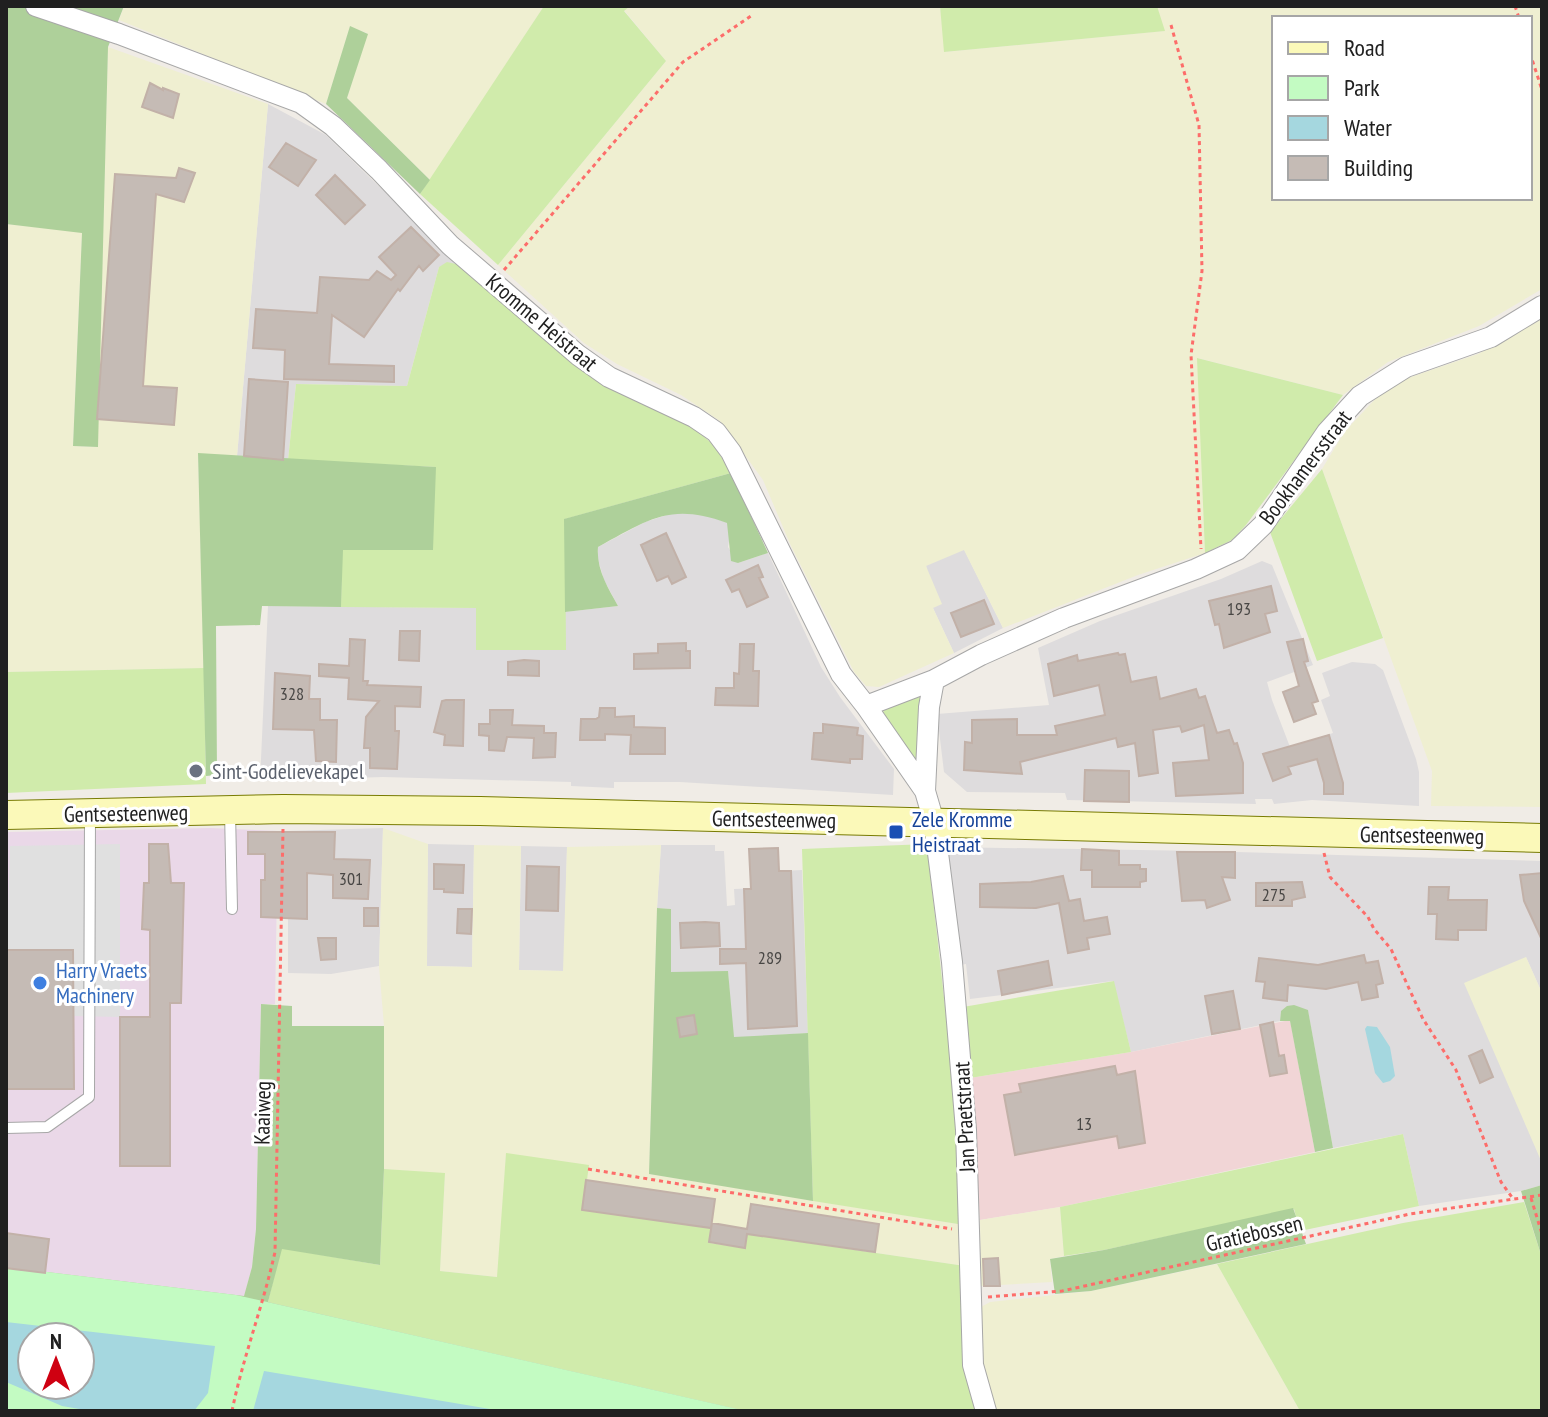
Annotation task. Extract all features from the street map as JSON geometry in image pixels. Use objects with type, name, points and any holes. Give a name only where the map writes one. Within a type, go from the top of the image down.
[{"type":"main road","name":"Gentsesteenweg","points":[[6,815],[283,809],[480,811],[1542,838]]},
{"type":"street","name":"Kromme Heistraat","points":[[36,6],[301,103],[333,126],[450,245],[578,355],[609,377],[663,400],[716,432],[731,452],[841,674],[925,791],[934,822]]},
{"type":"street","name":"Bookhamersstraat","points":[[866,706],[934,680],[1064,618],[1237,550],[1263,525],[1327,432],[1360,396],[1406,367],[1491,337],[1542,306]]},
{"type":"street","points":[[925,791],[929,707],[934,680]]},
{"type":"street","name":"Jan Praetstraat","points":[[934,822],[959,1045],[973,1365],[986,1411]]},
{"type":"lane","points":[[230,811],[232,909]]},
{"type":"lane","points":[[6,1128],[47,1127],[89,1097],[90,813]]},
{"type":"path","points":[[494,283],[683,62],[751,16]]},
{"type":"path","points":[[1171,25],[1199,125],[1202,271],[1191,355],[1202,566]]},
{"type":"path","points":[[1532,59],[1542,90]]},
{"type":"path","name":"Kaaiweg","points":[[232,1411],[239,1375],[265,1298],[275,1252],[283,809]]},
{"type":"path","points":[[1321,832],[1330,877],[1368,917],[1391,949],[1423,1019],[1456,1070],[1501,1182],[1514,1200]]},
{"type":"path","points":[[588,1169],[940,1229],[969,1228]]},
{"type":"path","name":"Gratiebossen","points":[[972,1298],[1062,1291],[1410,1214],[1542,1195]]},
{"type":"path","points":[[1531,1198],[1542,1234]]},
{"type":"shaded area","points":[[268,104],[326,135],[460,265],[439,267],[407,386],[296,384],[288,460],[237,456]]},
{"type":"shaded area","points":[[676,512],[703,514],[728,523],[728,547],[738,563],[768,553],[821,667],[894,769],[893,795],[680,782],[614,782],[614,788],[571,786],[571,782],[383,777],[260,781],[268,606],[477,608],[525,649],[565,650],[565,612],[618,606],[604,580],[597,556],[598,547],[645,522]]},
{"type":"shaded area","points":[[964,549],[1003,628],[954,653],[933,608],[926,565]]},
{"type":"shaded area","points":[[1262,561],[1272,565],[1313,665],[1267,682],[1290,747],[1333,733],[1321,700],[1330,696],[1322,673],[1352,662],[1375,664],[1383,670],[1416,759],[1419,806],[1312,800],[1274,804],[1272,799],[1255,799],[1256,804],[1067,800],[1065,793],[967,792],[944,772],[937,714],[1049,705],[1038,648],[1100,621],[1221,579]]},
{"type":"shaded area","points":[[210,828],[278,831],[275,1004],[261,1004],[256,1229],[252,1267],[244,1297],[6,1267],[6,832]]},
{"type":"shaded area","points":[[383,828],[379,966],[331,974],[288,973],[288,831]]},
{"type":"shaded area","points":[[120,844],[120,1017],[73,1016],[7,950],[10,846]]},
{"type":"shaded area","points":[[428,844],[474,845],[472,967],[426,966]]},
{"type":"shaded area","points":[[661,845],[715,845],[715,851],[724,851],[727,906],[735,905],[734,889],[761,888],[761,872],[802,870],[808,1033],[733,1038],[728,972],[671,972],[671,909],[657,908]]},
{"type":"shaded area","points":[[521,846],[567,847],[564,971],[519,970]]},
{"type":"shaded area","points":[[945,847],[1542,861],[1542,993],[1526,957],[1542,1185],[1419,1206],[1403,1134],[1333,1148],[1308,1011],[1281,1011],[1280,1021],[1131,1052],[1113,981],[970,999],[966,964],[960,965]]},
{"type":"shaded area","points":[[1290,1020],[1315,1152],[1060,1207],[980,1220],[970,1078],[1131,1052]]},
{"type":"green space","points":[[6,6],[124,6],[108,47],[98,447],[73,446],[82,233],[6,224]]},
{"type":"green space","points":[[124,6],[544,6],[430,180],[347,98],[367,33],[350,27],[326,104],[119,20]]},
{"type":"green space","points":[[544,6],[630,6],[624,11],[666,61],[498,265],[420,194]]},
{"type":"green space","points":[[630,6],[940,6],[945,52],[1164,31],[1157,6],[1542,6],[1542,289],[1479,326],[1388,362],[1343,395],[1198,358],[1205,553],[1138,575],[1003,628],[964,550],[926,566],[942,604],[933,608],[954,653],[879,687],[866,686],[854,672],[791,546],[763,480],[720,421],[681,395],[617,364],[584,343],[498,265],[666,61],[624,10]]},
{"type":"green space","points":[[940,6],[1157,6],[1165,31],[944,52]]},
{"type":"green space","points":[[350,26],[368,34],[347,98],[430,180],[420,194],[326,104]]},
{"type":"green space","points":[[108,47],[268,104],[237,456],[198,454],[204,668],[6,672],[6,224],[82,232],[73,446],[97,447]]},
{"type":"green space","points":[[447,262],[460,265],[691,426],[714,445],[731,473],[565,519],[566,650],[476,650],[476,608],[341,607],[342,550],[436,467],[288,460],[296,384],[407,386],[439,267]]},
{"type":"green space","points":[[1542,319],[1542,807],[1431,806],[1432,771],[1322,469],[1345,431],[1381,393],[1402,380],[1478,354]]},
{"type":"green space","points":[[1197,358],[1343,395],[1246,525],[1232,540],[1205,553]]},
{"type":"green space","points":[[198,453],[436,467],[433,550],[343,550],[341,607],[262,606],[260,625],[216,626],[217,775],[206,776]]},
{"type":"green space","points":[[1322,469],[1383,638],[1317,661],[1270,532]]},
{"type":"green space","points":[[731,473],[768,553],[738,563],[731,561],[727,523],[690,514],[660,517],[598,547],[601,571],[618,606],[565,612],[564,519]]},
{"type":"green space","points":[[204,668],[206,784],[6,793],[6,672]]},
{"type":"green space","points":[[919,695],[922,697],[918,765],[883,713],[884,709]]},
{"type":"green space","points":[[383,828],[428,844],[427,966],[472,967],[474,845],[521,846],[519,970],[563,971],[567,847],[661,845],[649,1174],[964,1225],[965,1266],[748,1234],[745,1248],[709,1242],[710,1228],[582,1210],[589,1166],[506,1154],[498,1277],[440,1271],[445,1174],[384,1169],[384,1026],[379,966]]},
{"type":"green space","points":[[927,844],[960,1142],[964,1225],[813,1201],[802,849]]},
{"type":"green space","points":[[657,908],[671,909],[671,972],[728,971],[734,1037],[808,1033],[813,1201],[649,1174]]},
{"type":"green space","points":[[1526,957],[1542,993],[1542,1163],[1464,983]]},
{"type":"green space","points":[[1114,981],[1131,1052],[970,1078],[963,1007]]},
{"type":"green space","points":[[261,1004],[292,1006],[292,1026],[384,1026],[380,1265],[282,1249],[268,1302],[746,1411],[6,1267],[244,1296],[252,1267],[256,1229]]},
{"type":"green space","points":[[1294,1005],[1308,1010],[1333,1148],[1315,1152],[1290,1021],[1280,1021],[1281,1011]]},
{"type":"green space","points":[[1403,1134],[1419,1206],[1300,1231],[1294,1209],[1064,1256],[1060,1207]]},
{"type":"green space","points":[[506,1153],[589,1165],[583,1210],[711,1228],[710,1243],[745,1248],[747,1234],[965,1266],[978,1411],[746,1411],[268,1302],[281,1248],[380,1265],[384,1169],[445,1173],[440,1271],[497,1277]]},
{"type":"green space","points":[[1542,1185],[1542,1258],[1521,1191]]},
{"type":"green space","points":[[1524,1202],[1542,1258],[1542,1411],[1300,1411],[1217,1264],[1403,1223]]},
{"type":"green space","points":[[1060,1207],[1064,1256],[1050,1259],[1052,1282],[981,1286],[980,1220]]},
{"type":"green space","points":[[1293,1208],[1306,1244],[1091,1291],[1055,1294],[1050,1259]]},
{"type":"green space","points":[[1217,1264],[1300,1411],[996,1411],[978,1347],[981,1307],[990,1302],[1091,1291]]},
{"type":"green space","points":[[6,1267],[236,1295],[746,1411],[6,1411]]},
{"type":"water","points":[[1367,1026],[1377,1027],[1390,1047],[1395,1076],[1390,1081],[1383,1083],[1375,1073],[1365,1029]]},
{"type":"water","points":[[6,1322],[16,1323],[16,1386],[6,1382]]},
{"type":"water","points":[[96,1332],[215,1346],[208,1393],[194,1411],[91,1411],[50,1401],[96,1401]]},
{"type":"water","points":[[264,1371],[502,1411],[253,1411]]},
{"type":"building","points":[[150,83],[179,94],[173,118],[142,107]]},
{"type":"building","points":[[286,143],[316,160],[298,186],[269,167]]},
{"type":"building","points":[[179,168],[195,173],[184,202],[156,194],[143,386],[177,388],[174,425],[97,419],[115,174],[176,178]]},
{"type":"building","points":[[335,175],[365,205],[345,224],[316,195]]},
{"type":"building","points":[[411,227],[439,255],[423,271],[419,266],[400,291],[398,289],[364,337],[332,315],[329,364],[394,366],[394,382],[284,379],[285,350],[253,348],[256,309],[317,313],[320,277],[369,280],[377,271],[391,280],[396,275],[379,257]]},
{"type":"building","points":[[249,379],[288,382],[283,460],[244,456]]},
{"type":"building","points":[[666,533],[686,577],[672,584],[668,576],[657,581],[641,545]]},
{"type":"building","points":[[758,565],[763,577],[759,578],[768,597],[747,607],[739,589],[732,592],[726,580]]},
{"type":"building","points":[[1271,586],[1277,611],[1265,614],[1270,632],[1224,648],[1219,624],[1215,625],[1209,601]]},
{"type":"building","points":[[984,600],[994,624],[961,637],[951,613]]},
{"type":"building","points":[[400,631],[420,631],[419,661],[399,660]]},
{"type":"building","points":[[350,639],[365,640],[363,681],[368,681],[367,685],[421,687],[420,707],[395,706],[395,731],[399,731],[397,769],[370,768],[370,748],[364,748],[366,717],[379,701],[348,699],[349,678],[319,676],[319,664],[349,666]]},
{"type":"building","points":[[1303,639],[1308,661],[1304,662],[1318,701],[1312,703],[1316,714],[1294,722],[1283,692],[1299,686],[1287,642]]},
{"type":"building","points":[[686,643],[686,651],[690,651],[690,668],[634,669],[634,654],[658,653],[658,644]]},
{"type":"building","points":[[740,644],[754,644],[753,671],[759,671],[758,706],[715,705],[716,688],[734,688],[734,673],[739,674]]},
{"type":"building","points":[[1125,654],[1131,682],[1156,677],[1160,699],[1196,689],[1199,698],[1205,696],[1217,733],[1229,730],[1234,744],[1237,743],[1243,763],[1243,793],[1176,796],[1173,763],[1209,760],[1204,725],[1182,732],[1180,726],[1153,730],[1158,773],[1139,776],[1135,743],[1118,747],[1116,738],[1020,762],[1022,774],[964,770],[965,742],[972,743],[972,720],[1017,719],[1017,735],[1057,735],[1055,726],[1105,715],[1099,685],[1054,696],[1048,664],[1077,655],[1078,661]]},
{"type":"building","points":[[539,661],[539,676],[508,675],[508,662]]},
{"type":"building","points":[[275,673],[310,676],[309,699],[320,699],[320,720],[337,720],[336,762],[316,761],[314,730],[273,729]]},
{"type":"building","points":[[464,700],[463,746],[444,745],[445,735],[434,732],[442,701]]},
{"type":"building","points":[[600,708],[615,708],[615,717],[634,716],[634,727],[665,728],[665,754],[630,754],[631,735],[605,734],[605,740],[580,740],[581,719],[596,719]]},
{"type":"building","points":[[490,710],[513,710],[512,725],[544,726],[544,733],[556,733],[555,757],[533,758],[534,738],[507,737],[504,751],[489,750],[489,736],[479,735],[479,724],[490,724]]},
{"type":"building","points":[[823,724],[858,728],[857,735],[863,736],[862,759],[850,759],[850,763],[812,759],[814,733],[823,733]]},
{"type":"building","points":[[1329,735],[1343,783],[1343,794],[1324,794],[1317,759],[1288,767],[1291,774],[1273,781],[1263,754]]},
{"type":"building","points":[[1085,770],[1129,771],[1129,802],[1084,801]]},
{"type":"building","points":[[248,832],[335,832],[334,859],[370,860],[368,899],[333,898],[333,875],[307,873],[307,919],[261,917],[265,854],[248,854]]},
{"type":"building","points":[[149,844],[168,844],[171,883],[184,883],[181,1003],[170,1003],[170,1166],[120,1166],[120,1017],[150,1017],[150,930],[142,929],[144,883],[149,883]]},
{"type":"building","points":[[778,848],[779,871],[791,871],[797,1026],[748,1029],[746,963],[720,964],[720,949],[746,949],[744,889],[751,889],[749,849]]},
{"type":"building","points":[[1082,849],[1119,851],[1119,865],[1140,865],[1140,869],[1146,869],[1146,881],[1140,882],[1140,887],[1092,887],[1092,870],[1081,870]]},
{"type":"building","points":[[1177,852],[1235,852],[1235,878],[1222,877],[1230,900],[1207,908],[1205,900],[1182,901]]},
{"type":"building","points":[[434,864],[464,865],[463,893],[434,889]]},
{"type":"building","points":[[527,866],[559,867],[558,911],[526,910]]},
{"type":"building","points":[[1542,873],[1542,940],[1524,901],[1520,875]]},
{"type":"building","points":[[1063,876],[1069,901],[1080,899],[1084,921],[1107,917],[1110,934],[1087,938],[1089,949],[1068,953],[1059,903],[1036,908],[980,907],[980,884],[1031,882]]},
{"type":"building","points":[[1302,882],[1305,897],[1292,900],[1292,906],[1256,906],[1256,883]]},
{"type":"building","points":[[1429,887],[1449,887],[1448,900],[1487,900],[1486,930],[1458,930],[1458,940],[1436,939],[1437,914],[1428,914]]},
{"type":"building","points":[[364,908],[378,908],[378,926],[364,926]]},
{"type":"building","points":[[458,909],[472,909],[471,934],[457,933]]},
{"type":"building","points":[[680,923],[719,923],[720,946],[681,948]]},
{"type":"building","points":[[318,938],[336,938],[336,959],[321,960]]},
{"type":"building","name":"Harry Vraets Machinery","points":[[6,950],[73,950],[74,1089],[6,1089]]},
{"type":"building","points":[[1364,955],[1366,963],[1378,961],[1383,983],[1376,985],[1378,997],[1362,1000],[1358,982],[1326,989],[1288,985],[1287,1001],[1263,998],[1265,982],[1256,981],[1259,958],[1318,965]]},
{"type":"building","points":[[1048,961],[1052,985],[1002,995],[998,971]]},
{"type":"building","points":[[1233,991],[1240,1029],[1212,1034],[1205,996]]},
{"type":"building","points":[[694,1015],[697,1034],[680,1037],[677,1018]]},
{"type":"building","points":[[1273,1022],[1279,1056],[1284,1055],[1287,1073],[1270,1076],[1260,1025]]},
{"type":"building","points":[[1482,1050],[1493,1077],[1480,1083],[1469,1056]]},
{"type":"building","points":[[1115,1066],[1117,1075],[1135,1071],[1145,1143],[1119,1148],[1117,1136],[1015,1155],[1004,1095],[1021,1092],[1019,1084]]},
{"type":"building","points":[[586,1180],[715,1199],[711,1228],[582,1210]]},
{"type":"building","points":[[751,1204],[879,1224],[875,1252],[747,1234],[745,1248],[709,1242],[712,1223],[747,1229]]},
{"type":"building","points":[[6,1233],[49,1239],[45,1273],[6,1268]]},
{"type":"building","points":[[998,1258],[1000,1286],[984,1286],[983,1259]]},
{"type":"place","name":"Sint-Godelievekapel","points":[[196,771]]},
{"type":"place","name":"Zele Kromme Heistraat","points":[[896,832]]},
{"type":"place","name":"Harry Vraets Machinery","points":[[40,983]]}]
